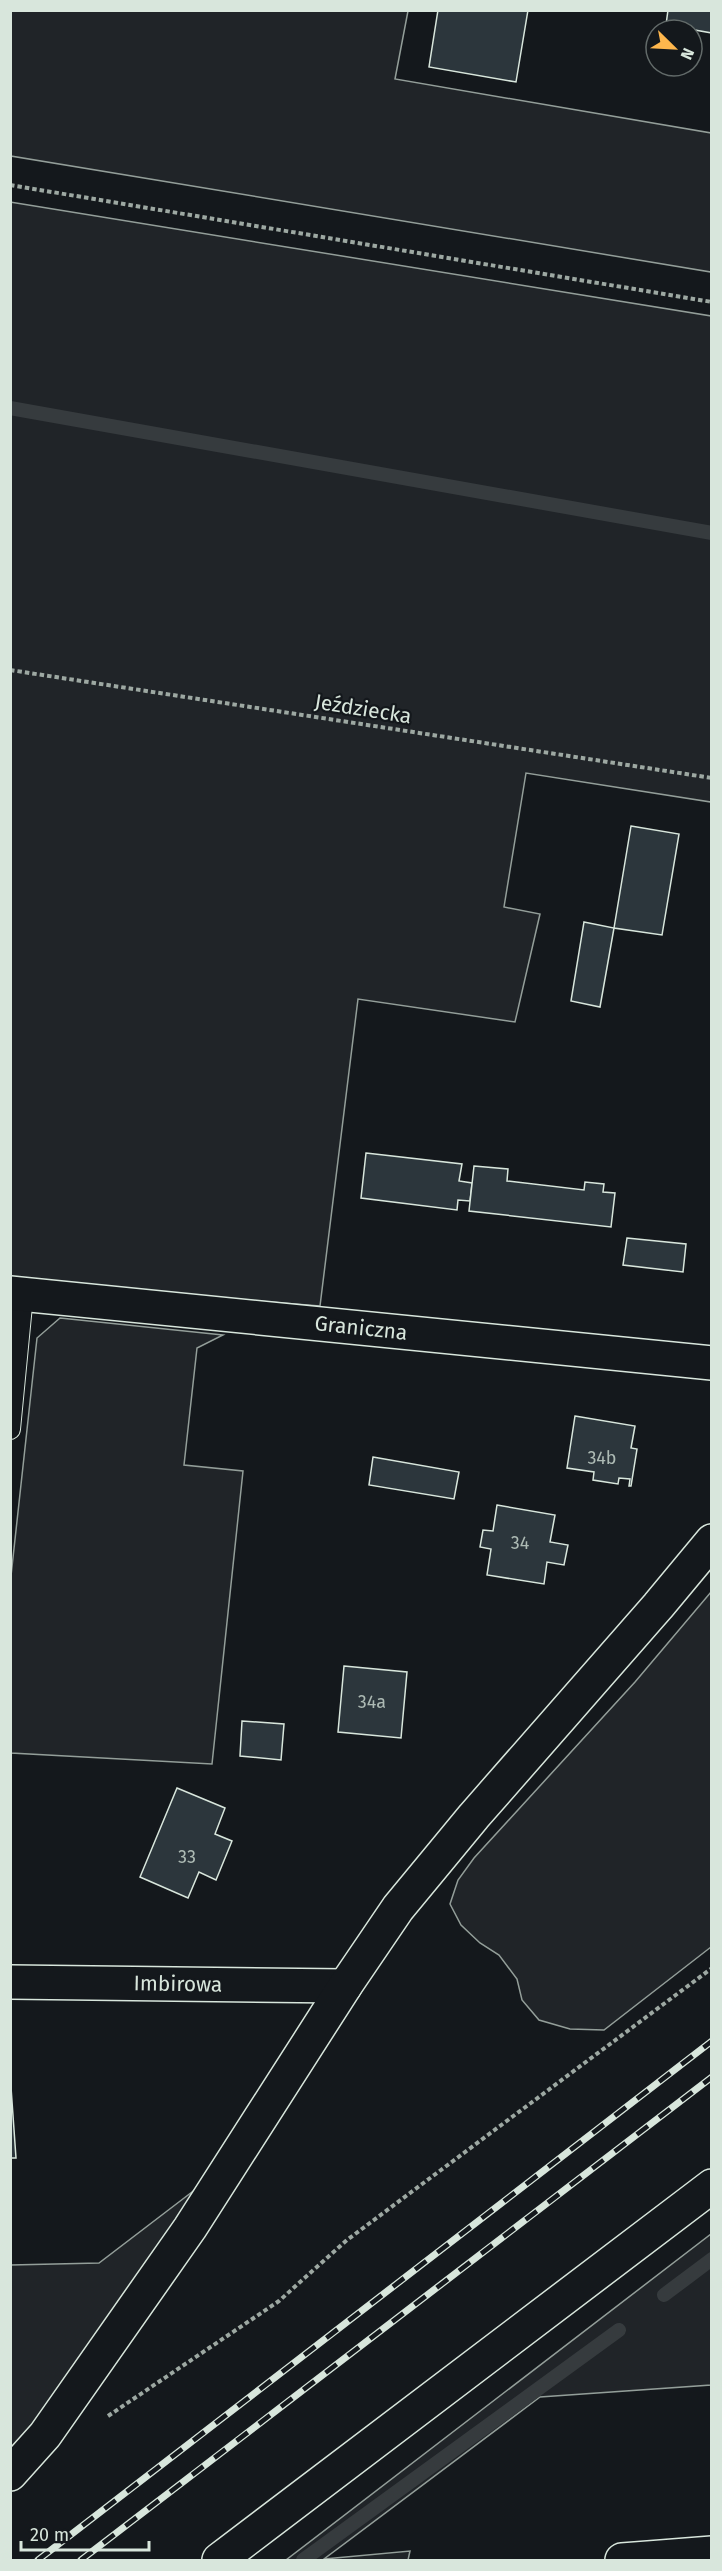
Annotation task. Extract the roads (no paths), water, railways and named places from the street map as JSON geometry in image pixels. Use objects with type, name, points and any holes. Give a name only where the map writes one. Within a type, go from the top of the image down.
[{"type":"street","name":"Graniczna","points":[[17,1294],[711,1363]]},
{"type":"street","points":[[10,2474],[45,2435],[190,2228],[345,1986],[398,1908],[474,1816],[658,1606],[711,1541]]},
{"type":"street","name":"Imbirowa","points":[[10,1982],[345,1986]]},
{"type":"street","points":[[227,2558],[711,2187]]},
{"type":"street","points":[[621,2560],[711,2553]]},
{"type":"lane","points":[[10,1429],[17,1294]]},
{"type":"waterway","points":[[10,408],[712,533]]},
{"type":"waterway","points":[[664,2295],[712,2259]]},
{"type":"waterway","points":[[303,2560],[619,2330]]},
{"type":"railway","points":[[38,2560],[712,2041]]},
{"type":"railway","points":[[81,2560],[712,2077]]}]
